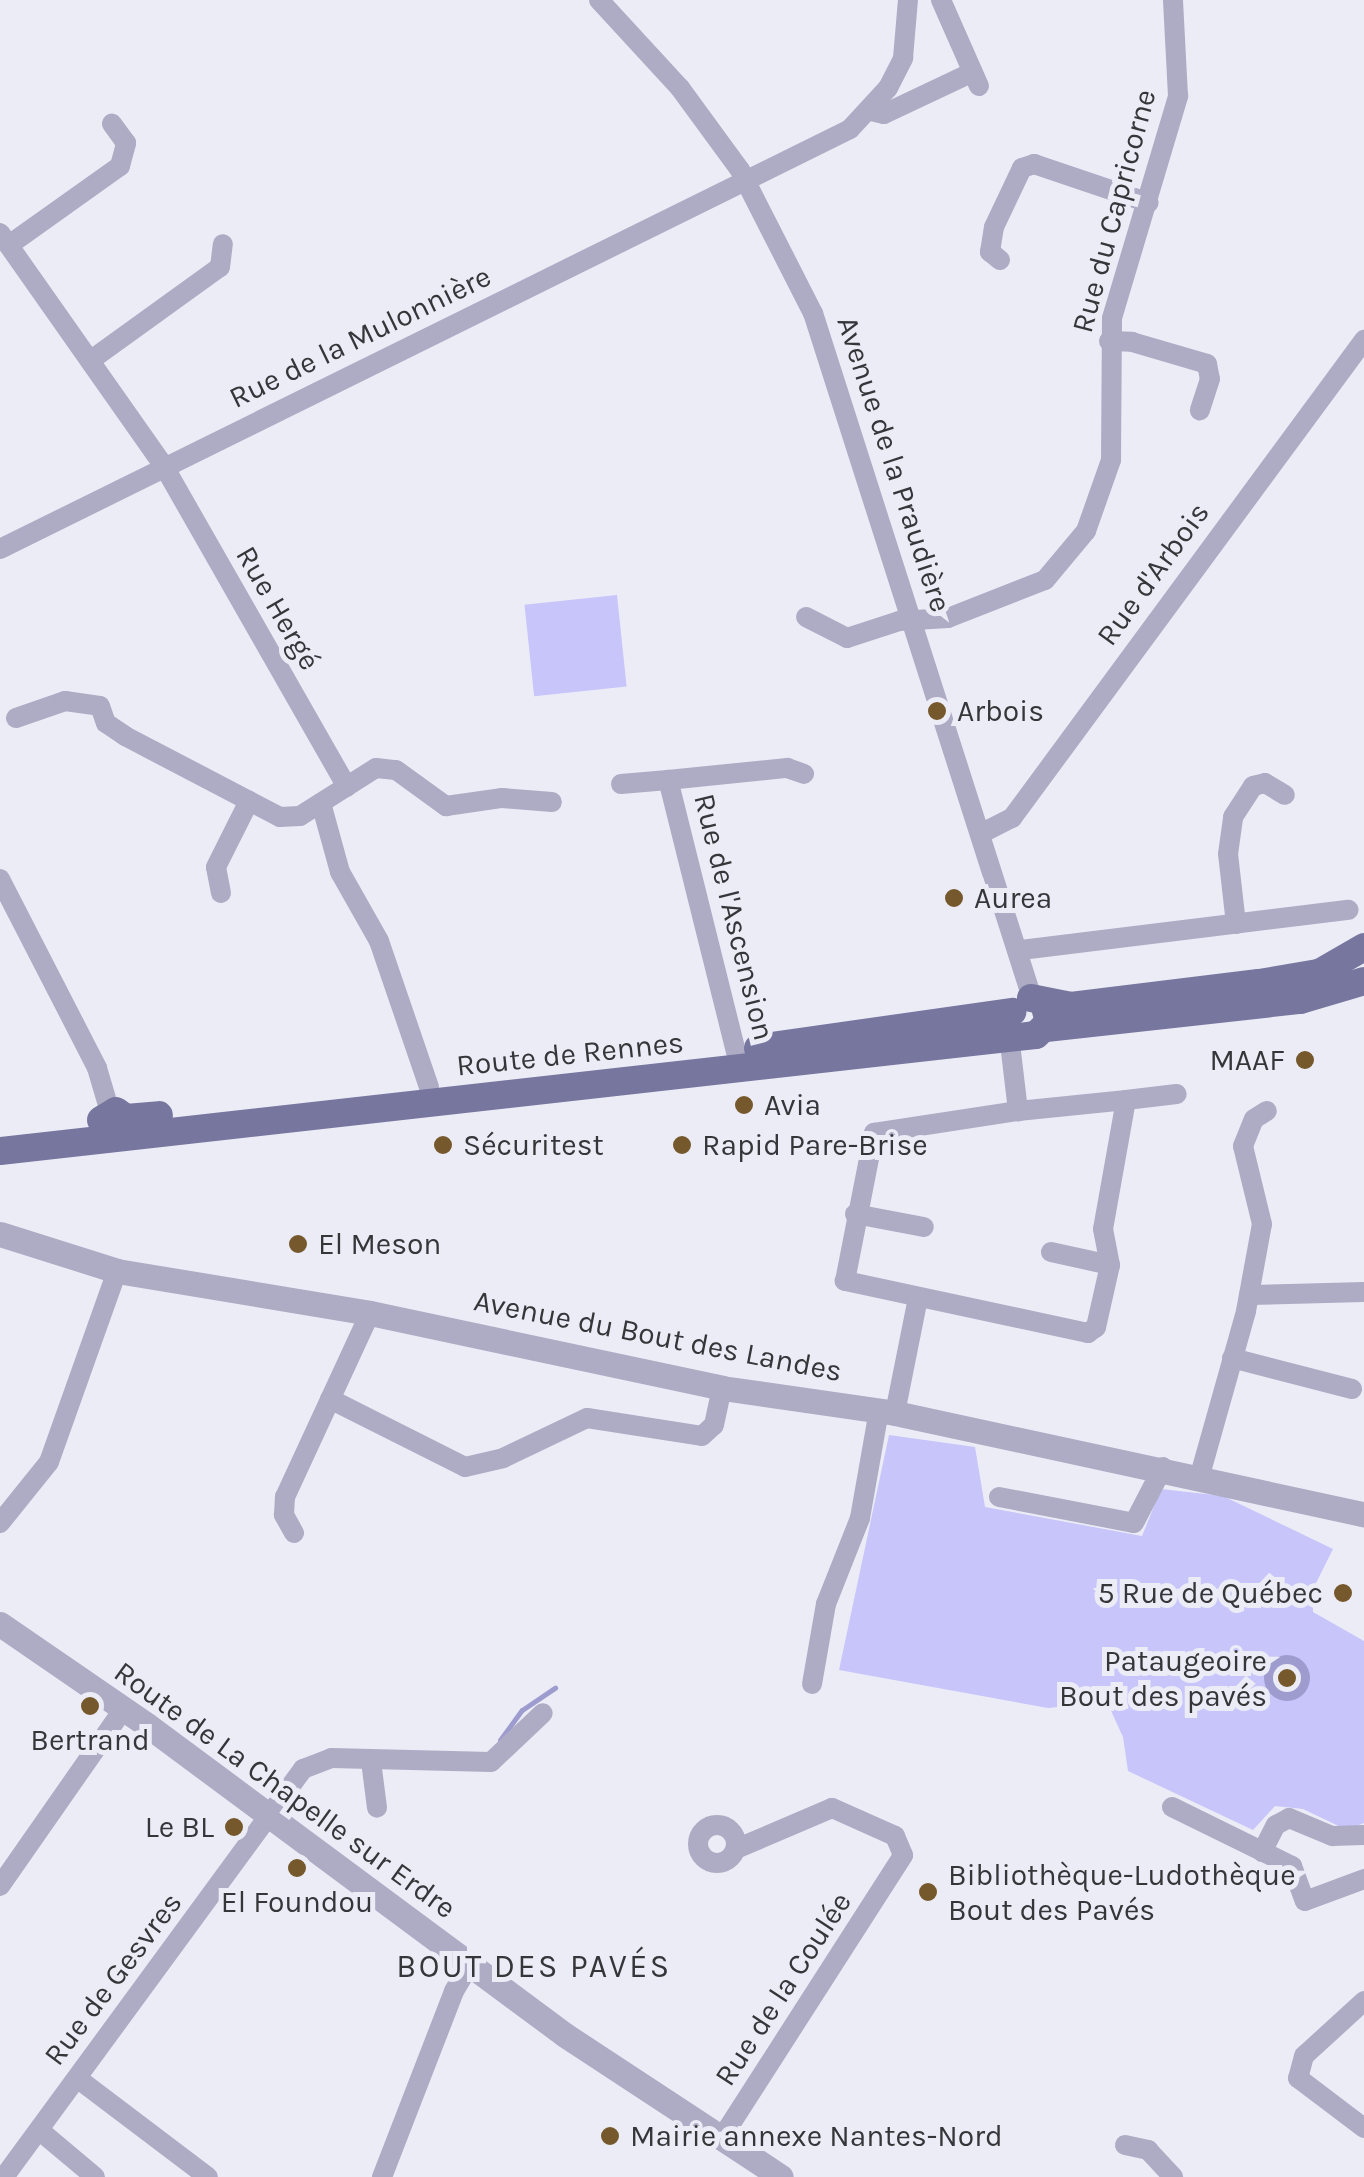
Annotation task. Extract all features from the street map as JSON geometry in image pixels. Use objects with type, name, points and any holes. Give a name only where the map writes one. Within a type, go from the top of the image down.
[{"type":"main road","name":"Route de Rennes","points":[[1028,1018],[1072,1006],[1318,973],[1364,947]]},
{"type":"main road","name":"Route de Rennes","points":[[0,1151],[113,1124],[739,1059],[1028,1018],[1300,1000],[1364,981]]},
{"type":"main road","name":"Route de Rennes","points":[[0,1137],[429,1087],[739,1059]]},
{"type":"street","name":"Avenue de la Praudière","points":[[599,0],[680,88],[747,180],[813,312],[1022,950],[1028,1018],[1018,1111]]},
{"type":"street","points":[[914,2],[903,58],[870,111],[884,114],[976,79],[941,0]]},
{"type":"street","name":"Rue du Capricorne","points":[[806,618],[847,638],[899,622],[916,623],[1021,592],[1070,556],[1098,503],[1111,460],[1109,342],[1178,96],[1173,0]]},
{"type":"street","name":"Rue de la Mulonnière","points":[[0,548],[850,130],[870,111]]},
{"type":"street","points":[[4,239],[120,166],[126,143],[112,124]]},
{"type":"street","points":[[1000,260],[990,252],[994,227],[1022,168],[1034,164],[1149,203]]},
{"type":"street","name":"Rue Hergé","points":[[4,239],[165,468],[345,782]]},
{"type":"street","points":[[91,360],[220,267],[223,244]]},
{"type":"street","name":"Rue d'Arbois","points":[[982,833],[1012,818],[1364,340]]},
{"type":"street","points":[[1109,342],[1132,342],[1207,364],[1210,379],[1200,410]]},
{"type":"street","points":[[16,718],[65,701],[100,706],[106,722],[125,736],[280,816],[322,811],[345,782],[376,768],[396,770],[446,806],[502,798],[552,802]]},
{"type":"street","name":"Rue de l'Ascension","points":[[621,784],[787,768],[804,774]]},
{"type":"street","name":"Rue de l'Ascension","points":[[668,780],[739,1059]]},
{"type":"street","points":[[1236,924],[1228,854],[1234,817],[1253,786],[1265,782],[1285,795]]},
{"type":"street","points":[[222,893],[216,867],[249,801]]},
{"type":"street","points":[[322,811],[340,872],[379,941],[429,1087]]},
{"type":"street","points":[[0,879],[97,1068],[113,1124]]},
{"type":"street","points":[[1022,950],[1349,910]]},
{"type":"street","points":[[1126,1100],[1103,1229],[1110,1265],[1100,1321],[1088,1332],[844,1281],[874,1133],[1018,1111],[1178,1094]]},
{"type":"street","points":[[1200,1475],[1249,1295],[1262,1224],[1243,1146],[1254,1119],[1267,1111]]},
{"type":"street","points":[[855,1214],[924,1228]]},
{"type":"street","name":"Avenue du Bout des Landes","points":[[0,1234],[117,1271],[370,1313],[722,1388],[887,1411],[1163,1467],[1364,1514]]},
{"type":"street","points":[[1051,1252],[1110,1265]]},
{"type":"street","points":[[0,1524],[48,1462],[117,1271]]},
{"type":"street","points":[[1249,1295],[1364,1292]]},
{"type":"street","points":[[812,1684],[826,1604],[860,1518],[918,1298]]},
{"type":"street","points":[[294,1533],[285,1497],[370,1313]]},
{"type":"street","points":[[1232,1358],[1352,1389]]},
{"type":"street","points":[[330,1399],[465,1467],[503,1458],[587,1418],[702,1436],[714,1425],[722,1388]]},
{"type":"street","points":[[999,1496],[1134,1523],[1163,1467]]},
{"type":"street","name":"Route de La Chapelle sur Erdre","points":[[0,1624],[124,1710],[469,1966],[781,2177]]},
{"type":"street","points":[[0,1886],[124,1710]]},
{"type":"street","points":[[377,1808],[371,1762],[490,1762],[543,1714]]},
{"type":"street","name":"Rue de Gesvres","points":[[4,2177],[271,1818],[303,1768],[319,1759],[371,1762]]},
{"type":"street","points":[[1172,1807],[1292,1866],[1304,1900],[1364,1879]]},
{"type":"street","name":"Rue de la Coulée","points":[[722,2140],[903,1854],[896,1836],[832,1808],[736,1849]]},
{"type":"street","points":[[1262,1852],[1276,1826],[1289,1818],[1342,1838],[1364,1836]]},
{"type":"street","points":[[382,2177],[454,1991],[469,1966]]},
{"type":"street","points":[[1364,2000],[1304,2056],[1298,2078],[1364,2128]]},
{"type":"street","points":[[77,2078],[208,2177]]},
{"type":"street","points":[[38,2130],[95,2177]]},
{"type":"street","points":[[1126,2144],[1148,2150],[1173,2177]]},
{"type":"shaded area","points":[[617,595],[627,686],[534,696],[525,605]]},
{"type":"shaded area","points":[[889,1435],[975,1447],[985,1507],[1142,1536],[1161,1489],[1223,1496],[1333,1549],[1313,1589],[1313,1612],[1364,1641],[1364,1823],[1347,1830],[1303,1809],[1275,1806],[1253,1830],[1128,1771],[1123,1737],[1107,1702],[1048,1708],[839,1670]]},
{"type":"shaded area","name":"Pataugeoire Bout des pavés","points":[[1287,1655],[1304,1661],[1310,1678],[1304,1695],[1287,1701],[1270,1695],[1264,1678],[1270,1661]]},
{"type":"waterway","points":[[500,1740],[522,1710],[555,1688]]},
{"type":"place","name":"Arbois","points":[[937,711]]},
{"type":"place","name":"Aurea","points":[[954,898]]},
{"type":"place","name":"MAAF","points":[[1305,1060]]},
{"type":"place","name":"Avia","points":[[744,1105]]},
{"type":"place","name":"Sécuritest","points":[[443,1145]]},
{"type":"place","name":"Rapid Pare-Brise","points":[[682,1145]]},
{"type":"place","name":"El Meson","points":[[298,1244]]},
{"type":"place","name":"5 Rue de Québec","points":[[1343,1593]]},
{"type":"place","name":"Pataugeoire Bout des pavés","points":[[1287,1678]]},
{"type":"place","name":"Bertrand","points":[[90,1706]]},
{"type":"place","name":"Le BL","points":[[234,1827]]},
{"type":"place","name":"El Foundou","points":[[297,1868]]},
{"type":"place","name":"Bibliothèque-Ludothèque Bout des Pavés","points":[[928,1892]]},
{"type":"place","name":"Mairie annexe Nantes-Nord","points":[[610,2136]]},
{"type":"district","name":"BOUT DES PAVÉS","points":[[534,1967]]}]
